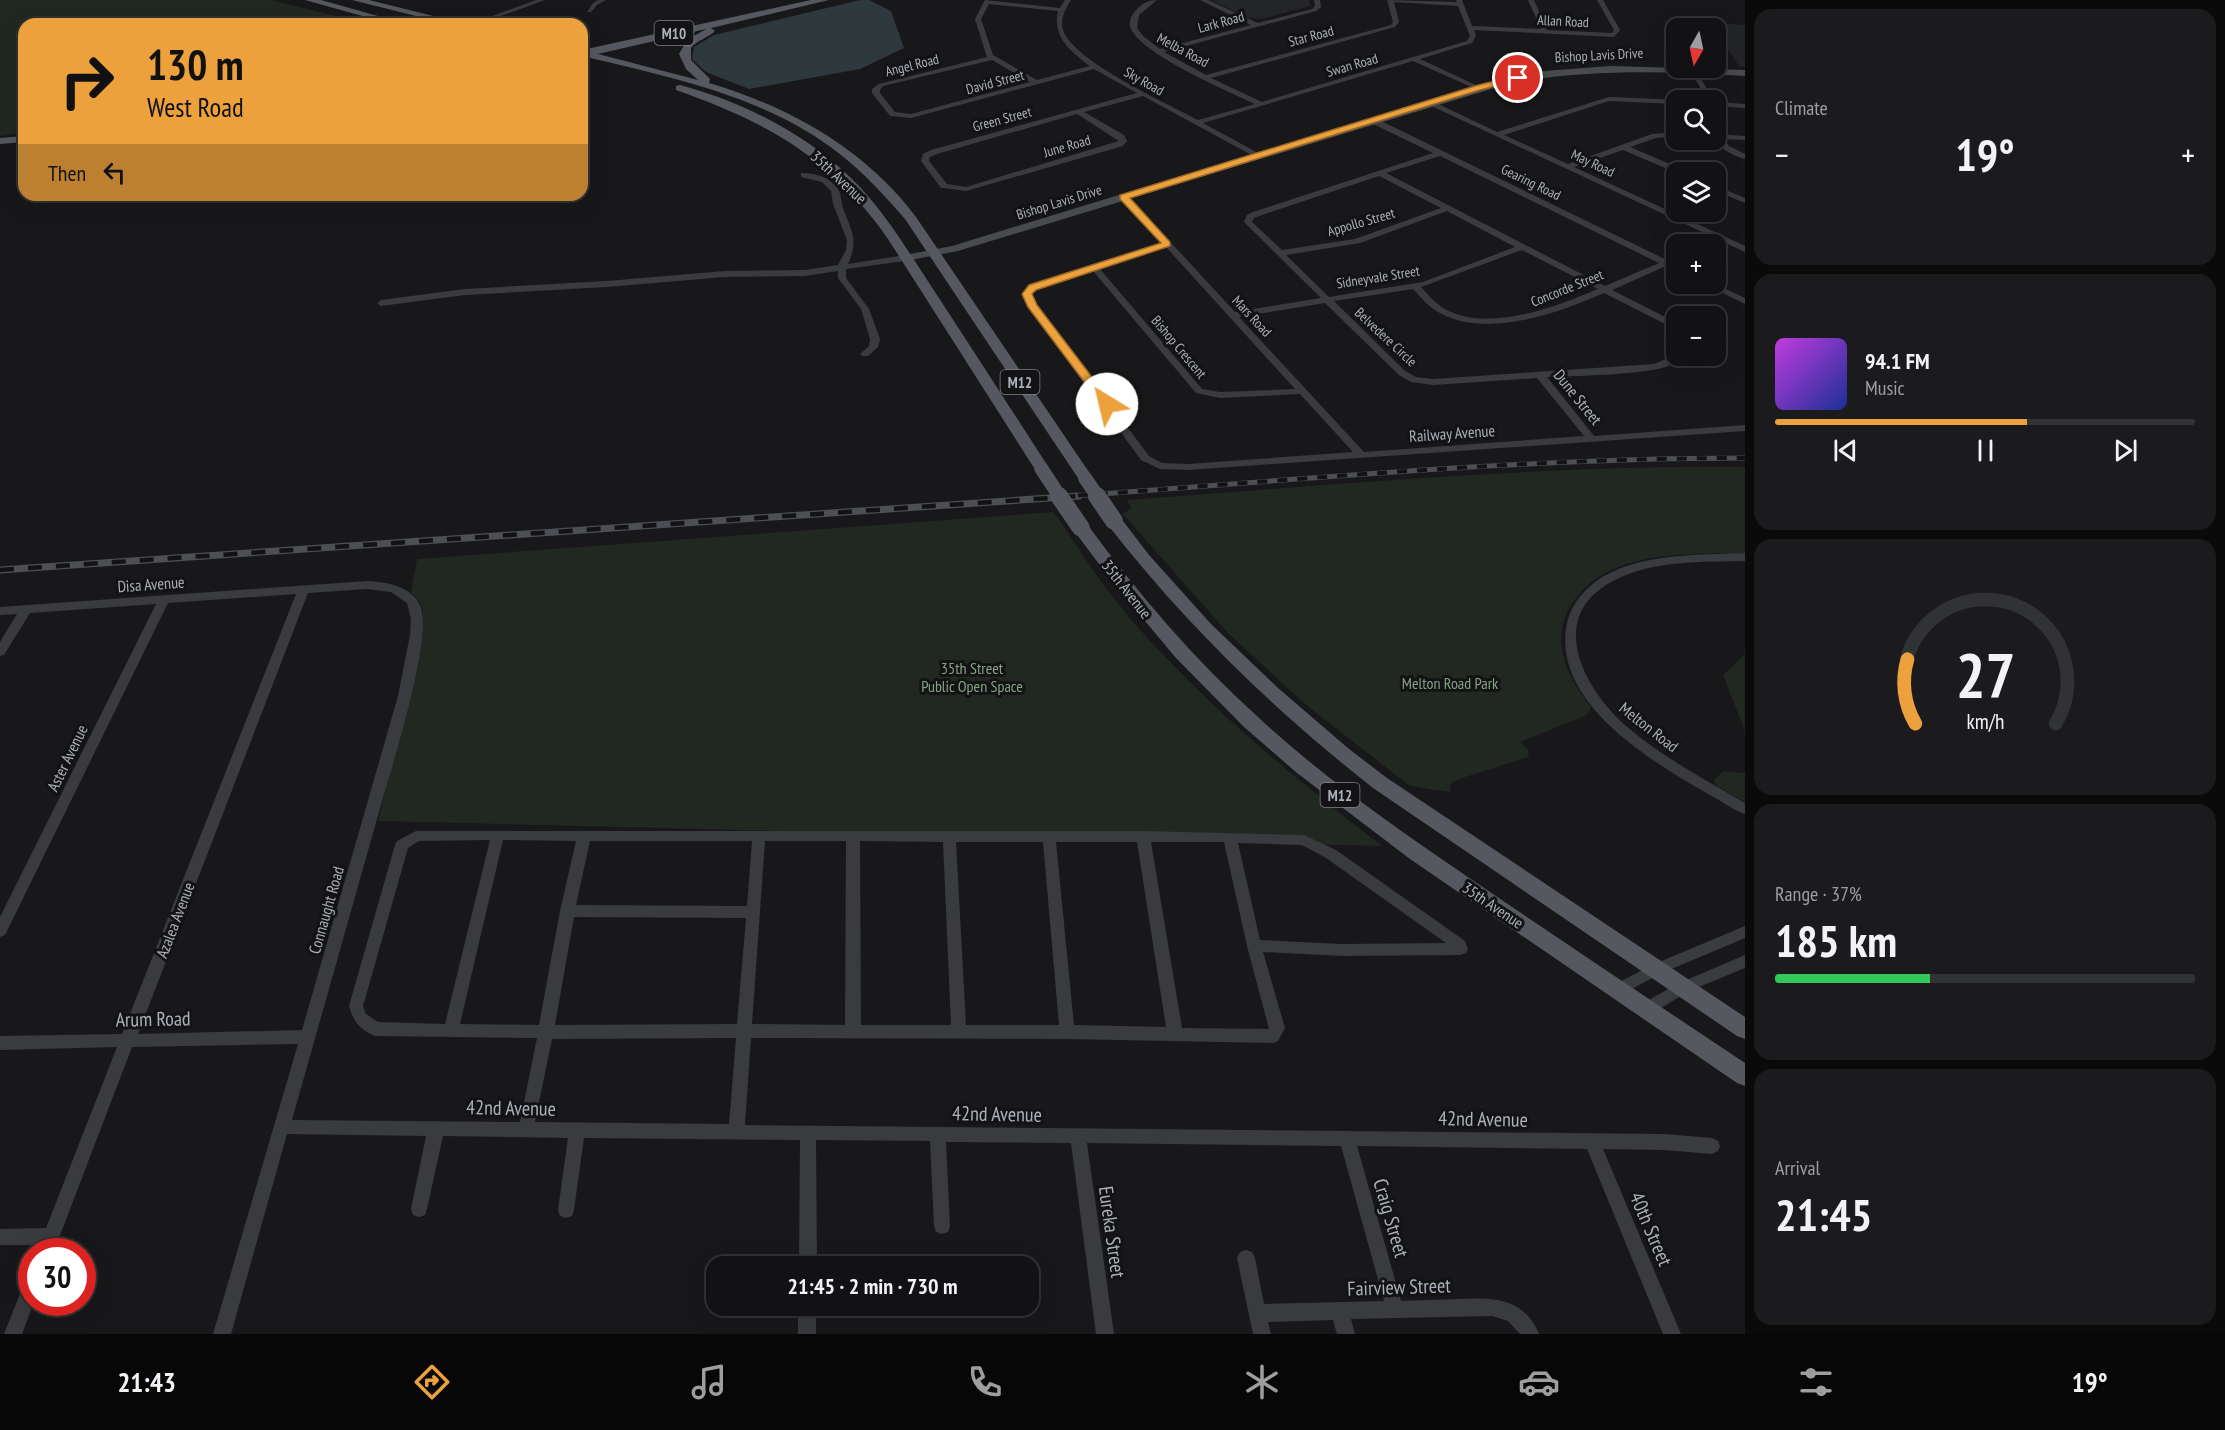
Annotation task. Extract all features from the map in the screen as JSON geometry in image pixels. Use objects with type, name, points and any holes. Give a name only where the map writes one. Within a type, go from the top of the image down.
[{"type":"main road","points":[[310,0],[379,17]]},
{"type":"main road","points":[[357,0],[434,18]]},
{"type":"main road","name":"M10","points":[[588,52],[782,0]]},
{"type":"main road","name":"M10","points":[[588,53],[825,0]]},
{"type":"main road","points":[[713,86],[688,66],[683,58],[685,48],[698,36],[742,18]]},
{"type":"main road","name":"35th Avenue","points":[[588,55],[713,86],[785,116],[828,140],[860,163],[896,198],[1114,521],[1162,584],[1211,637],[1282,706],[1380,783],[1745,1029]]},
{"type":"main road","name":"35th Avenue","points":[[588,56],[717,101],[747,114],[801,144],[834,169],[866,200],[1041,468],[1127,592],[1218,690],[1291,757],[1422,856],[1745,1076]]},
{"type":"main road","points":[[0,141],[18,140]]},
{"type":"main road","points":[[4,153],[18,152]]},
{"type":"street","points":[[490,18],[542,0]]},
{"type":"street","points":[[589,11],[603,0]]},
{"type":"street","points":[[1037,83],[992,58],[978,19],[987,1],[1062,10],[1068,0]]},
{"type":"street","name":"Melba Road","points":[[1154,0],[1137,12],[1133,23],[1140,39],[1157,52],[1261,104]]},
{"type":"street","points":[[1203,0],[1257,26]]},
{"type":"street","name":"Lark Road","points":[[1157,52],[1314,10],[1318,7],[1317,0]]},
{"type":"street","points":[[1390,0],[1460,2],[1470,28]]},
{"type":"street","name":"Star Road","points":[[1208,77],[1393,26],[1396,22],[1390,0]]},
{"type":"street","points":[[1531,0],[1545,32]]},
{"type":"street","name":"Allan Road","points":[[1470,28],[1607,36],[1617,34],[1600,0]]},
{"type":"street","name":"Sky Road","points":[[1062,10],[1058,22],[1062,36],[1078,55],[1095,68],[1257,156]]},
{"type":"street","name":"Swan Road","points":[[1197,123],[1470,42],[1473,38],[1470,28]]},
{"type":"street","name":"Angel Road","points":[[901,116],[893,114],[876,93],[878,87],[992,58]]},
{"type":"street","points":[[1414,59],[1478,88]]},
{"type":"street","name":"David Street","points":[[901,116],[911,116],[1095,68]]},
{"type":"street","name":"Bishop Lavis Drive","points":[[905,258],[954,249],[1478,88],[1527,76],[1577,70],[1666,68]]},
{"type":"street","name":"Bishop Lavis Drive","points":[[1726,72],[1745,73]]},
{"type":"street","name":"Green Street","points":[[966,189],[944,186],[925,161],[926,156],[1142,93]]},
{"type":"street","points":[[1498,134],[1609,99],[1666,102]]},
{"type":"street","name":"May Road","points":[[1430,103],[1745,249]]},
{"type":"street","points":[[1726,105],[1745,106]]},
{"type":"street","name":"June Road","points":[[966,189],[1120,144],[1123,141],[1121,136],[1080,112]]},
{"type":"street","name":"Gearing Road","points":[[1372,120],[1666,263]]},
{"type":"street","points":[[1569,167],[1660,134],[1666,134]]},
{"type":"street","points":[[1726,137],[1745,138]]},
{"type":"street","points":[[1623,147],[1666,166]]},
{"type":"street","points":[[1726,148],[1745,157]]},
{"type":"street","name":"Belvedere Circle","points":[[1440,153],[1247,220],[1402,373],[1414,380],[1433,382],[1540,375],[1656,367],[1666,363]]},
{"type":"street","points":[[1381,174],[1666,321]]},
{"type":"street","points":[[804,175],[825,180],[835,190],[837,204],[851,240],[850,250],[842,267],[843,282],[865,309],[875,339],[873,347],[865,354]]},
{"type":"street","points":[[1726,192],[1745,201]]},
{"type":"street","name":"Mars Road","points":[[1124,197],[1303,390],[1360,455]]},
{"type":"street","name":"Appollo Street","points":[[1280,253],[1350,243],[1448,208]]},
{"type":"street","points":[[1095,268],[1167,244]]},
{"type":"street","name":"Sidneyvale Street","points":[[1233,315],[1415,286],[1522,247]]},
{"type":"street","points":[[381,303],[465,291],[607,284],[725,274],[791,274],[905,258]]},
{"type":"street","name":"Concorde Street","points":[[1415,286],[1442,311],[1453,316],[1477,321],[1530,317],[1666,263]]},
{"type":"street","name":"Railway Avenue","points":[[1095,268],[1033,288],[1027,294],[1032,305],[1145,458],[1160,466],[1181,467],[1745,428]]},
{"type":"street","name":"Bishop Crescent","points":[[1095,268],[1199,391],[1220,396],[1303,390]]},
{"type":"street","points":[[1726,292],[1745,301]]},
{"type":"street","name":"Dune Street","points":[[1540,375],[1591,438]]},
{"type":"street","name":"Melton Road","points":[[1745,558],[1666,562],[1622,573],[1587,593],[1574,615],[1570,634],[1572,656],[1581,680],[1606,715],[1647,750],[1745,809]]},
{"type":"street","name":"Connaught Road","points":[[222,1334],[391,746],[413,650],[416,611],[412,602],[404,594],[382,586],[367,585],[304,589]]},
{"type":"street","name":"Disa Avenue","points":[[0,611],[304,589]]},
{"type":"street","name":"Azalea Avenue","points":[[50,1238],[304,589]]},
{"type":"street","name":"Aster Avenue","points":[[0,932],[164,599]]},
{"type":"street","points":[[0,652],[4,640],[26,609]]},
{"type":"street","points":[[451,1029],[498,835]]},
{"type":"street","points":[[526,1129],[548,1032],[567,911],[584,835]]},
{"type":"street","points":[[1230,837],[1254,946],[1277,1028],[1273,1036],[958,1031],[548,1032],[375,1029],[360,1018],[356,1006],[402,845],[416,836],[1143,836],[1230,837],[1304,840],[1331,854],[1460,945],[1461,949],[1342,950],[1254,946]]},
{"type":"street","points":[[736,1133],[759,836]]},
{"type":"street","points":[[949,836],[958,1031]]},
{"type":"street","points":[[1049,836],[1067,1032]]},
{"type":"street","points":[[1143,836],[1175,1034]]},
{"type":"street","points":[[853,1031],[854,837]]},
{"type":"street","points":[[567,911],[753,912]]},
{"type":"street","points":[[1617,990],[1657,969],[1745,932]]},
{"type":"street","points":[[1645,1010],[1682,988],[1745,961]]},
{"type":"street","name":"Arum Road","points":[[0,1043],[307,1037]]},
{"type":"street","name":"42nd Avenue","points":[[281,1127],[1592,1141],[1665,1142],[1712,1146]]},
{"type":"street","points":[[419,1209],[436,1129]]},
{"type":"street","points":[[566,1210],[577,1130]]},
{"type":"street","points":[[808,1132],[808,1256]]},
{"type":"street","points":[[938,1134],[942,1226]]},
{"type":"street","name":"Eureka Street","points":[[1078,1136],[1105,1334]]},
{"type":"street","name":"Craig Street","points":[[1347,1138],[1395,1310]]},
{"type":"street","name":"40th Street","points":[[1592,1141],[1672,1334]]},
{"type":"street","points":[[0,1238],[18,1240]]},
{"type":"street","points":[[1246,1258],[1262,1334]]},
{"type":"street","name":"Fairview Street","points":[[1257,1313],[1500,1308],[1517,1316],[1530,1334]]},
{"type":"street","points":[[1340,1311],[1346,1334]]},
{"type":"street","points":[[13,1334],[20,1316]]},
{"type":"street","points":[[807,1316],[807,1334]]},
{"type":"shaded area","points":[[860,0],[869,0],[891,11],[904,48],[860,69],[749,89],[706,72],[692,59],[694,47],[714,35]]},
{"type":"shaded area","points":[[1211,0],[1309,0],[1310,6],[1262,19],[1249,18]]},
{"type":"shaded area","points":[[1726,24],[1745,25],[1745,67],[1739,66],[1726,47]]},
{"type":"green space","points":[[0,0],[271,0],[344,18],[18,18],[18,134],[0,136]]},
{"type":"green space","name":"Melton Road Park","points":[[1745,467],[1745,553],[1695,554],[1643,560],[1619,567],[1598,578],[1580,593],[1566,615],[1562,627],[1562,652],[1571,676],[1591,707],[1587,715],[1520,742],[1529,751],[1528,757],[1459,779],[1451,783],[1450,792],[1410,786],[1306,705],[1228,633],[1123,514],[1131,508],[1127,500],[1281,488],[1590,469]]},
{"type":"green space","name":"35th Street Public Open Space","points":[[1054,512],[1112,596],[1162,654],[1222,713],[1382,846],[378,821],[420,649],[423,612],[419,601],[411,592],[417,559]]},
{"type":"green space","points":[[1745,654],[1745,731],[1723,675]]},
{"type":"green space","points":[[1723,771],[1745,773],[1745,802],[1717,786],[1714,780]]},
{"type":"railway","points":[[1058,497],[1487,466],[1745,458]]},
{"type":"railway","points":[[0,570],[1079,496]]},
{"type":"route","points":[[1107,404],[1032,305],[1027,294],[1033,288],[1167,244],[1124,197],[1478,88],[1518,78]]}]
